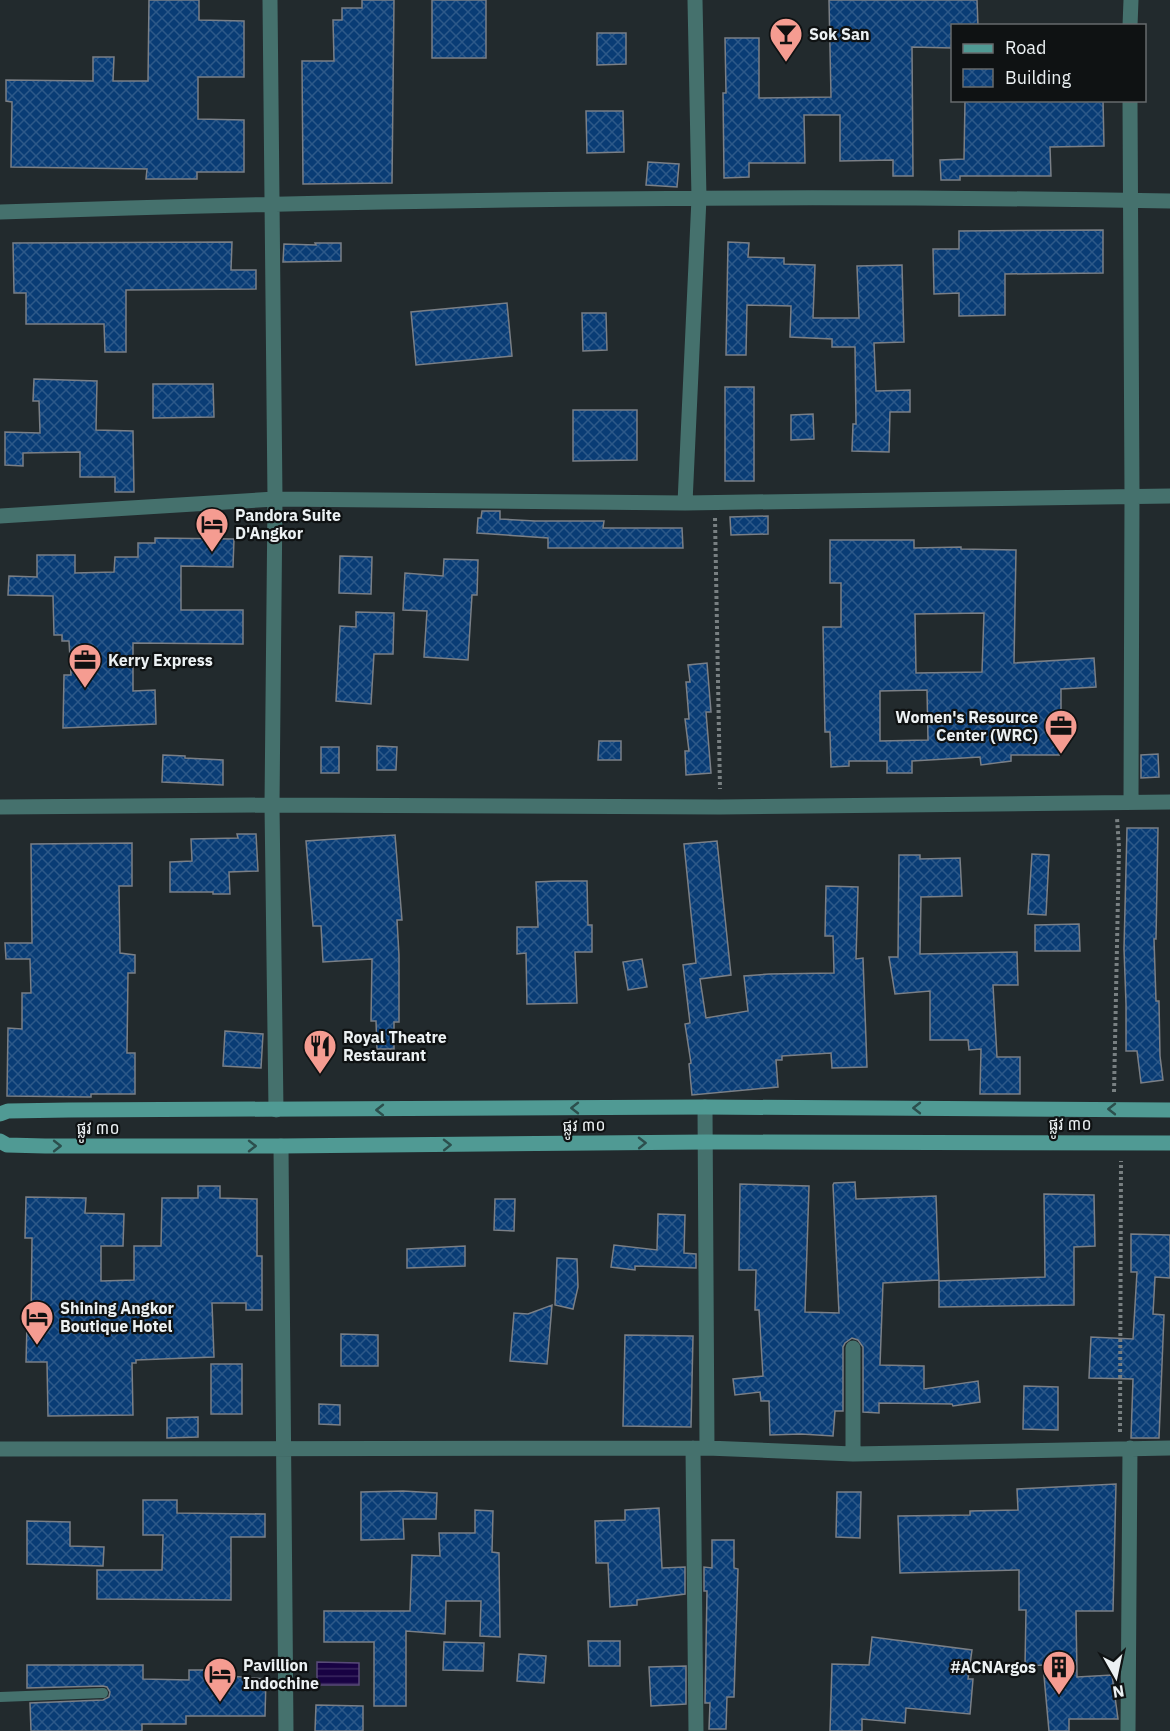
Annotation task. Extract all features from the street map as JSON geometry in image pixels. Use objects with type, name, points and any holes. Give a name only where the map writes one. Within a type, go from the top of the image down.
[{"type":"street","points":[[270,0],[275,499],[272,805],[276,1110]]},
{"type":"street","points":[[685,503],[699,198],[694,0]]},
{"type":"street","points":[[1130,24],[1131,0]]},
{"type":"street","points":[[1123,802],[1132,496],[1130,102]]},
{"type":"street","points":[[0,212],[272,203],[699,198],[1170,201]]},
{"type":"street","points":[[0,516],[275,499],[685,503],[1170,496]]},
{"type":"street","points":[[0,807],[272,805],[720,807],[1170,802]]},
{"type":"street","points":[[696,1731],[705,1107]]},
{"type":"street","name":"ផ្លូវ ៣០","points":[[0,1114],[69,1110],[705,1107],[1170,1110]]},
{"type":"street","name":"ផ្លូវ ៣០","points":[[0,1141],[7,1145],[45,1146],[706,1142],[1170,1143]]},
{"type":"street","points":[[281,1146],[286,1731]]},
{"type":"street","points":[[853,1348],[853,1454]]},
{"type":"street","points":[[0,1449],[700,1448],[853,1454],[1170,1448]]},
{"type":"street","points":[[1125,1448],[1128,1731]]},
{"type":"lane","points":[[0,1697],[104,1693]]},
{"type":"path","points":[[715,502],[720,807]]},
{"type":"path","points":[[1113,1109],[1119,847],[1123,802]]},
{"type":"path","points":[[1121,1142],[1125,1448]]},
{"type":"shaded area","points":[[317,1662],[359,1663],[359,1685],[317,1685]]},
{"type":"building","points":[[149,0],[199,0],[199,20],[244,21],[244,77],[198,77],[198,119],[244,120],[244,172],[197,172],[197,179],[146,179],[147,169],[11,167],[12,102],[6,101],[6,80],[93,81],[93,57],[114,57],[113,81],[148,81]]},
{"type":"building","points":[[362,0],[394,0],[392,183],[303,184],[302,61],[334,61],[333,20],[342,20],[342,8],[362,8]]},
{"type":"building","points":[[432,0],[486,0],[486,58],[432,58]]},
{"type":"building","points":[[829,0],[977,0],[978,24],[951,24],[951,48],[912,47],[913,176],[893,176],[893,160],[840,161],[840,115],[804,115],[805,163],[749,163],[749,177],[724,178],[725,38],[759,38],[759,98],[831,97]]},
{"type":"building","points":[[597,33],[626,33],[626,64],[597,65]]},
{"type":"building","points":[[965,102],[1103,102],[1104,146],[1050,147],[1051,176],[960,176],[960,180],[941,180],[940,160],[964,159]]},
{"type":"building","points":[[586,111],[623,111],[624,152],[587,153]]},
{"type":"building","points":[[648,162],[679,164],[677,187],[646,185]]},
{"type":"building","points":[[1103,230],[1103,273],[1005,274],[1005,315],[959,316],[959,293],[934,294],[933,249],[959,249],[959,231]]},
{"type":"building","points":[[232,242],[231,270],[256,270],[256,289],[126,290],[126,352],[105,352],[104,324],[26,324],[26,293],[14,293],[13,243]]},
{"type":"building","points":[[728,242],[749,243],[748,257],[784,258],[784,264],[815,265],[813,318],[859,318],[857,266],[902,265],[904,342],[874,343],[876,391],[910,390],[910,412],[890,412],[889,452],[852,451],[853,424],[856,424],[855,347],[832,347],[832,339],[790,337],[791,306],[747,305],[746,355],[726,355]]},
{"type":"building","points":[[315,243],[341,243],[341,261],[283,262],[284,244],[316,245]]},
{"type":"building","points":[[507,303],[512,356],[416,365],[411,312]]},
{"type":"building","points":[[582,313],[606,313],[607,350],[583,351]]},
{"type":"building","points":[[34,379],[97,381],[96,430],[133,431],[134,492],[115,492],[115,477],[80,477],[80,452],[23,453],[23,466],[5,465],[5,432],[40,433],[39,401],[33,401]]},
{"type":"building","points":[[153,384],[213,384],[214,417],[153,418]]},
{"type":"building","points":[[725,387],[754,387],[754,481],[725,481]]},
{"type":"building","points":[[573,410],[637,410],[637,460],[573,461]]},
{"type":"building","points":[[813,414],[814,439],[791,440],[791,415]]},
{"type":"building","points":[[482,511],[500,511],[500,519],[604,521],[603,528],[682,528],[683,548],[548,548],[548,538],[477,533],[478,518],[481,518]]},
{"type":"building","points":[[768,516],[768,534],[731,535],[730,517]]},
{"type":"building","points":[[155,538],[234,539],[233,567],[181,566],[181,610],[243,610],[243,644],[133,643],[133,691],[155,690],[156,724],[63,728],[64,675],[71,675],[69,641],[62,641],[62,635],[54,635],[53,596],[8,595],[9,576],[37,577],[37,555],[75,555],[75,573],[114,572],[115,557],[138,557],[138,543],[155,543]]},
{"type":"building","points":[[830,540],[914,540],[914,548],[961,547],[961,549],[1016,550],[1014,663],[1094,658],[1096,687],[1061,689],[1061,755],[1011,755],[1011,761],[981,765],[980,757],[912,761],[912,773],[887,773],[887,761],[849,761],[849,766],[831,767],[830,732],[825,732],[823,627],[841,627],[841,583],[830,583]],"holes":[[[984,613],[982,672],[916,673],[915,614]],[[927,690],[928,740],[880,741],[880,691]]]},
{"type":"building","points":[[340,556],[372,557],[371,594],[339,593]]},
{"type":"building","points":[[444,559],[478,560],[477,595],[472,595],[468,660],[424,657],[427,611],[403,610],[405,573],[443,576]]},
{"type":"building","points":[[356,612],[394,613],[393,654],[374,654],[371,704],[336,701],[340,626],[356,627]]},
{"type":"building","points":[[707,663],[711,712],[706,712],[711,773],[686,775],[685,751],[689,751],[685,719],[689,719],[686,682],[690,682],[688,665]]},
{"type":"building","points":[[599,741],[621,741],[621,760],[598,760]]},
{"type":"building","points":[[377,746],[397,747],[396,770],[377,770]]},
{"type":"building","points":[[321,747],[339,747],[339,773],[321,773]]},
{"type":"building","points":[[1158,754],[1159,777],[1141,778],[1141,755]]},
{"type":"building","points":[[163,755],[223,760],[223,785],[162,782]]},
{"type":"building","points":[[1127,828],[1158,828],[1156,939],[1154,939],[1156,1001],[1159,1001],[1163,1080],[1141,1083],[1137,1051],[1126,1051],[1124,949]]},
{"type":"building","points":[[237,834],[256,834],[258,871],[229,872],[230,894],[170,892],[170,862],[192,861],[191,839],[238,838]]},
{"type":"building","points":[[395,835],[402,920],[397,920],[399,1022],[394,1022],[394,1049],[377,1049],[376,1021],[371,1021],[372,959],[323,962],[321,926],[313,926],[306,841]]},
{"type":"building","points":[[717,841],[731,975],[700,979],[706,1018],[748,1011],[744,976],[834,973],[833,936],[825,936],[826,886],[858,887],[856,959],[863,958],[867,1067],[832,1068],[831,1053],[782,1056],[782,1060],[776,1060],[778,1087],[692,1095],[689,1064],[691,1063],[685,1024],[690,1023],[683,965],[696,963],[684,844]]},
{"type":"building","points":[[132,843],[132,886],[119,886],[120,953],[135,955],[135,973],[128,973],[127,1053],[135,1053],[135,1094],[91,1094],[91,1097],[7,1096],[8,1028],[22,1029],[22,993],[31,993],[30,959],[6,959],[5,943],[32,943],[31,844]]},
{"type":"building","points":[[1032,854],[1049,855],[1046,915],[1028,914]]},
{"type":"building","points":[[899,855],[920,855],[920,859],[960,858],[962,896],[921,897],[920,954],[1017,952],[1018,985],[993,985],[997,1057],[1020,1057],[1020,1094],[980,1094],[981,1049],[969,1050],[968,1040],[930,1040],[930,991],[895,994],[889,957],[898,957]]},
{"type":"building","points":[[587,881],[588,925],[592,925],[592,952],[575,952],[577,1003],[527,1004],[526,953],[517,954],[517,927],[538,927],[536,882]]},
{"type":"building","points":[[1079,924],[1080,951],[1035,951],[1035,925]]},
{"type":"building","points":[[642,959],[647,987],[628,990],[623,962]]},
{"type":"building","points":[[225,1031],[263,1034],[261,1068],[223,1066]]},
{"type":"building","points":[[855,1182],[856,1199],[936,1196],[939,1280],[883,1283],[880,1365],[924,1366],[924,1389],[978,1381],[980,1402],[953,1406],[952,1404],[879,1403],[879,1413],[863,1412],[863,1347],[858,1340],[852,1338],[843,1347],[843,1411],[835,1411],[833,1436],[770,1435],[769,1401],[761,1401],[760,1392],[735,1395],[733,1379],[763,1376],[759,1310],[755,1310],[756,1270],[739,1270],[740,1184],[809,1186],[805,1312],[839,1313],[833,1185],[834,1183]]},
{"type":"building","points":[[198,1186],[220,1186],[220,1198],[257,1199],[257,1256],[262,1256],[262,1310],[246,1310],[246,1303],[212,1303],[214,1357],[136,1360],[136,1363],[132,1363],[133,1415],[48,1416],[47,1362],[26,1362],[27,1325],[31,1325],[32,1238],[25,1238],[26,1197],[86,1198],[85,1213],[124,1214],[123,1246],[101,1246],[101,1281],[134,1280],[134,1246],[161,1246],[162,1198],[198,1198]]},
{"type":"building","points":[[1044,1194],[1094,1195],[1095,1246],[1074,1247],[1074,1305],[939,1307],[939,1281],[1045,1277]]},
{"type":"building","points":[[495,1199],[515,1199],[514,1231],[494,1230]]},
{"type":"building","points":[[658,1214],[685,1215],[684,1253],[696,1254],[696,1268],[635,1266],[635,1270],[611,1267],[614,1245],[657,1250]]},
{"type":"building","points":[[1131,1234],[1170,1235],[1170,1278],[1155,1277],[1153,1314],[1164,1315],[1159,1438],[1131,1438],[1133,1379],[1089,1378],[1091,1337],[1133,1339],[1137,1272],[1131,1272]]},
{"type":"building","points":[[465,1246],[465,1266],[407,1268],[407,1249]]},
{"type":"building","points":[[557,1258],[577,1259],[578,1287],[573,1309],[555,1305]]},
{"type":"building","points":[[552,1305],[547,1364],[510,1361],[514,1313],[528,1314]]},
{"type":"building","points":[[341,1334],[378,1335],[378,1366],[341,1366]]},
{"type":"building","points":[[625,1335],[693,1336],[691,1427],[623,1426]]},
{"type":"building","points":[[211,1364],[242,1364],[242,1414],[211,1414]]},
{"type":"building","points":[[1024,1386],[1058,1387],[1058,1430],[1023,1429]]},
{"type":"building","points":[[319,1404],[340,1405],[340,1425],[319,1424]]},
{"type":"building","points":[[198,1417],[198,1437],[167,1438],[167,1418]]},
{"type":"building","points":[[1116,1484],[1113,1611],[1076,1611],[1077,1677],[1112,1675],[1118,1719],[1069,1719],[1069,1731],[1049,1731],[1043,1665],[1025,1666],[1026,1610],[1019,1610],[1019,1570],[900,1573],[898,1516],[970,1515],[970,1511],[1018,1510],[1017,1489]]},
{"type":"building","points":[[361,1492],[437,1493],[436,1519],[403,1519],[404,1539],[361,1540]]},
{"type":"building","points":[[837,1492],[861,1492],[860,1538],[836,1537]]},
{"type":"building","points":[[143,1500],[177,1500],[177,1513],[265,1514],[265,1537],[231,1537],[231,1600],[97,1599],[97,1570],[162,1570],[163,1535],[143,1535]]},
{"type":"building","points":[[659,1508],[662,1568],[685,1567],[685,1594],[637,1600],[637,1605],[610,1607],[608,1563],[596,1563],[595,1521],[625,1520],[625,1510]]},
{"type":"building","points":[[475,1510],[493,1511],[492,1552],[499,1553],[500,1637],[480,1636],[481,1601],[446,1601],[445,1634],[406,1631],[406,1706],[374,1706],[374,1642],[324,1642],[324,1611],[410,1611],[412,1555],[440,1556],[439,1533],[475,1533]]},
{"type":"building","points":[[27,1521],[70,1522],[70,1546],[104,1547],[103,1566],[27,1564]]},
{"type":"building","points":[[712,1540],[734,1540],[734,1568],[738,1569],[734,1697],[727,1697],[726,1729],[709,1729],[710,1703],[705,1703],[707,1591],[704,1591],[704,1567],[712,1568]]},
{"type":"building","points":[[872,1637],[972,1650],[968,1679],[973,1679],[970,1714],[906,1708],[905,1723],[862,1719],[862,1731],[830,1731],[832,1664],[869,1665]]},
{"type":"building","points":[[588,1641],[620,1641],[620,1666],[589,1666]]},
{"type":"building","points":[[444,1642],[484,1643],[483,1671],[443,1670]]},
{"type":"building","points":[[519,1654],[546,1656],[544,1683],[517,1681]]},
{"type":"building","points":[[27,1665],[143,1665],[143,1679],[189,1680],[189,1670],[219,1670],[219,1675],[266,1679],[265,1716],[186,1716],[186,1724],[142,1724],[142,1731],[31,1731],[30,1703],[103,1700],[109,1697],[110,1692],[107,1687],[103,1686],[27,1688]]},
{"type":"building","points":[[686,1666],[686,1704],[651,1706],[649,1667]]},
{"type":"building","points":[[316,1705],[363,1706],[363,1731],[315,1731]]},
{"type":"place","name":"Sok San","points":[[786,63]]},
{"type":"place","name":"Pandora Suite D'Angkor","points":[[212,553]]},
{"type":"place","name":"Kerry Express","points":[[85,689]]},
{"type":"place","name":"Women's Resource Center (WRC)","points":[[1061,755]]},
{"type":"place","name":"Royal Theatre Restaurant","points":[[320,1075]]},
{"type":"place","name":"Shining Angkor Boutique Hotel","points":[[37,1346]]},
{"type":"place","name":"#ACNArgos","points":[[1059,1696]]},
{"type":"place","name":"Pavillion Indochine","points":[[220,1703]]}]
